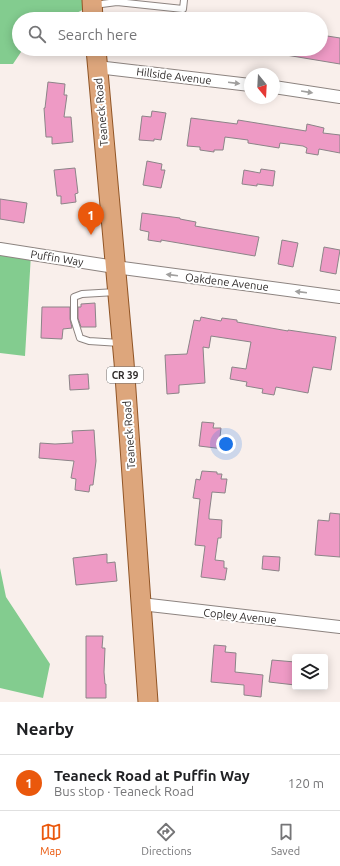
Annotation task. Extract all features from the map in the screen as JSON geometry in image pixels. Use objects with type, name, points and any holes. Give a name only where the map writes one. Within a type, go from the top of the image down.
[{"type":"main road","name":"Teaneck Road","points":[[97,58],[122,343],[148,702]]},
{"type":"street","name":"Hillside Avenue","points":[[97,58],[244,84]]},
{"type":"street","points":[[280,88],[340,97]]},
{"type":"street","name":"Puffin Way","points":[[0,248],[115,267]]},
{"type":"street","name":"Oakdene Avenue","points":[[115,267],[340,297]]},
{"type":"street","name":"Copley Avenue","points":[[141,604],[340,627]]},
{"type":"lane","points":[[92,8],[117,2],[183,9],[184,0]]},
{"type":"lane","points":[[117,292],[82,294],[74,297],[74,319],[80,338],[89,341],[122,343]]},
{"type":"green space","points":[[0,0],[92,0],[92,5],[78,12],[12,12],[12,56],[18,56],[13,64],[0,64]]},
{"type":"green space","points":[[0,249],[31,254],[25,356],[0,353]]},
{"type":"green space","points":[[0,568],[6,597],[50,664],[43,698],[0,688]]},
{"type":"building","points":[[328,36],[340,38],[340,64],[292,56],[328,56]]},
{"type":"building","points":[[48,82],[65,84],[64,95],[67,95],[64,117],[71,117],[73,142],[52,144],[52,137],[46,137],[44,108]]},
{"type":"building","points":[[152,111],[166,113],[161,140],[139,140],[142,116],[151,117]]},
{"type":"building","points":[[191,118],[237,124],[238,120],[306,131],[307,124],[324,128],[323,133],[340,135],[340,153],[319,149],[318,155],[306,153],[307,148],[303,146],[280,143],[279,148],[248,143],[248,140],[225,137],[223,150],[214,150],[214,152],[200,150],[200,147],[187,146]]},
{"type":"building","points":[[147,161],[162,164],[161,170],[165,170],[161,188],[143,185]]},
{"type":"building","points":[[75,168],[78,193],[75,194],[76,202],[61,204],[61,196],[57,196],[54,170]]},
{"type":"building","points":[[261,169],[275,171],[273,186],[242,184],[244,170],[260,173]]},
{"type":"building","points":[[0,199],[27,203],[24,223],[0,219]]},
{"type":"building","points":[[142,213],[180,218],[196,222],[195,226],[259,237],[255,256],[161,240],[161,242],[148,240],[149,232],[140,230]]},
{"type":"building","points":[[282,240],[298,243],[293,267],[278,264]]},
{"type":"building","points":[[324,247],[340,250],[336,274],[320,271]]},
{"type":"building","points":[[95,303],[96,327],[81,327],[78,318],[78,307],[81,307],[81,304]]},
{"type":"building","points":[[42,307],[70,307],[72,328],[63,329],[62,339],[41,338]]},
{"type":"building","points":[[201,317],[221,321],[222,318],[237,320],[237,322],[288,331],[336,337],[331,370],[313,367],[308,393],[276,387],[274,395],[262,393],[263,389],[246,386],[247,382],[230,379],[232,367],[246,369],[251,342],[211,336],[209,348],[203,347],[205,383],[179,385],[179,393],[167,394],[165,355],[187,354],[194,320],[200,321]]},
{"type":"building","points":[[88,374],[89,389],[70,390],[69,375]]},
{"type":"building","points":[[202,422],[214,423],[213,428],[221,428],[220,437],[225,437],[224,449],[199,446]]},
{"type":"building","points":[[94,430],[96,461],[93,485],[90,485],[89,492],[75,490],[76,479],[71,478],[74,461],[39,458],[40,443],[73,443],[72,431]]},
{"type":"building","points":[[202,471],[217,472],[217,474],[222,474],[221,479],[227,479],[225,493],[212,492],[209,515],[209,519],[222,520],[221,538],[218,538],[215,560],[224,561],[224,568],[227,568],[225,580],[201,577],[205,546],[195,545],[200,499],[193,498],[196,479],[200,480]]},
{"type":"building","points":[[330,513],[340,514],[340,557],[315,555],[318,520],[329,521]]},
{"type":"building","points":[[107,554],[107,563],[115,562],[117,581],[76,585],[73,558]]},
{"type":"building","points":[[263,556],[280,557],[279,571],[262,569]]},
{"type":"building","points":[[86,636],[103,636],[102,648],[105,648],[104,672],[106,698],[86,698]]},
{"type":"building","points":[[214,645],[226,646],[225,652],[236,653],[235,672],[263,675],[261,697],[244,695],[244,685],[211,682]]},
{"type":"building","points":[[272,660],[292,662],[292,685],[269,682]]},
{"type":"place","name":"Teaneck Road at Puffin Way","points":[[91,235]]}]
